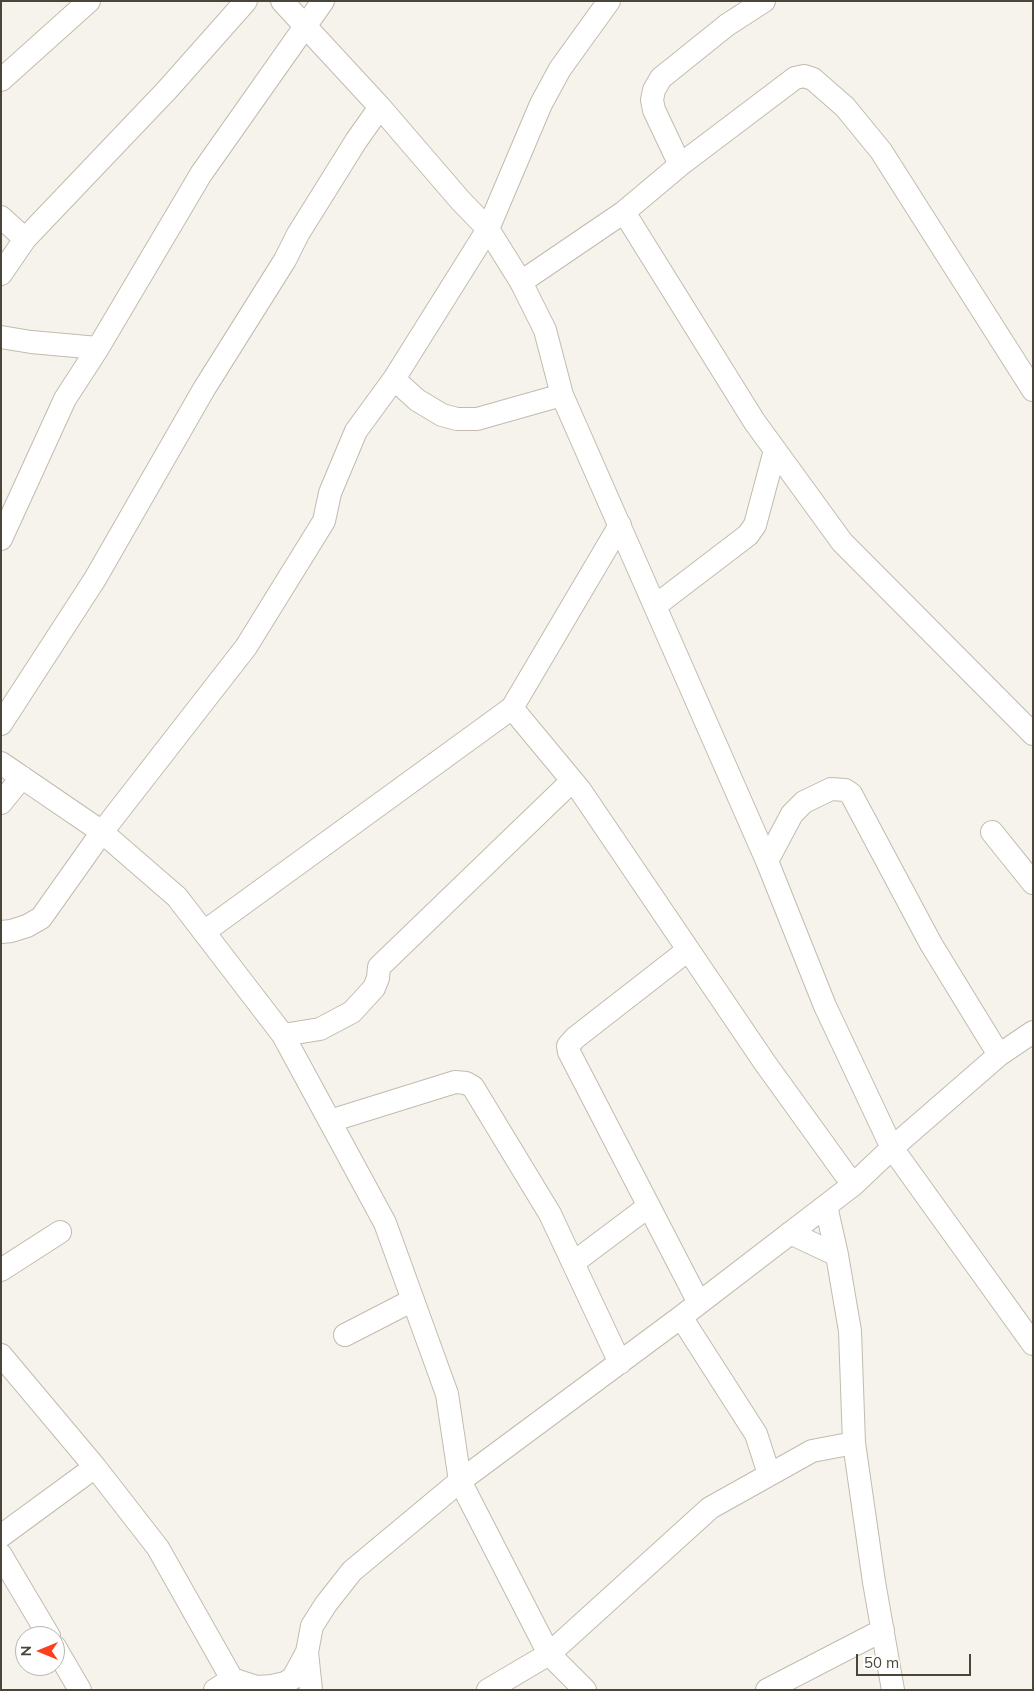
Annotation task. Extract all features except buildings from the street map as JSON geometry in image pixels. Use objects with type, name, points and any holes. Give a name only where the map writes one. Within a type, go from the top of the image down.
[{"type":"street","points":[[1,80],[89,1]]},
{"type":"street","points":[[1,274],[25,239],[167,90],[246,1]]},
{"type":"street","points":[[282,1],[380,107],[460,200],[488,228],[521,282],[545,330],[562,395],[767,861],[825,1006],[892,1148],[1033,1344]]},
{"type":"street","points":[[1,539],[65,399],[98,348],[202,174],[323,1]]},
{"type":"street","points":[[1,932],[27,926],[41,918],[102,832],[246,647],[324,521],[330,493],[356,431],[394,379],[488,228],[541,104],[560,69],[609,1]]},
{"type":"street","points":[[680,165],[654,110],[652,100],[654,90],[661,78],[727,25],[764,1]]},
{"type":"street","points":[[521,282],[624,212],[680,165],[795,78],[804,76],[813,79],[845,107],[881,151],[1030,382]]},
{"type":"street","points":[[1,724],[95,579],[204,389],[356,141],[380,107]]},
{"type":"street","points":[[624,212],[754,421],[842,542],[1033,734]]},
{"type":"street","points":[[1,217],[25,239]]},
{"type":"street","points":[[1,337],[31,342],[98,348]]},
{"type":"street","points":[[394,379],[418,400],[442,415],[458,419],[477,419],[562,395]]},
{"type":"street","points":[[655,606],[748,535],[755,526],[775,450]]},
{"type":"street","points":[[204,932],[512,708],[620,525]]},
{"type":"street","points":[[512,708],[580,790],[765,1063],[853,1185]]},
{"type":"street","points":[[1,763],[102,832],[177,897],[283,1035],[385,1222],[447,1394],[460,1481],[549,1654],[584,1690]]},
{"type":"street","points":[[1,803],[22,777]]},
{"type":"street","points":[[283,1035],[320,1029],[352,1012],[374,988],[378,978],[379,967],[572,781]]},
{"type":"street","points":[[767,861],[792,814],[804,802],[831,789],[845,790],[851,794],[931,944],[999,1055]]},
{"type":"street","points":[[992,832],[1033,883]]},
{"type":"street","points":[[688,950],[568,1046],[569,1052],[699,1303]]},
{"type":"street","points":[[311,1690],[307,1652],[312,1626],[326,1604],[352,1571],[460,1481],[620,1363],[853,1185],[892,1148],[999,1055],[1033,1032]]},
{"type":"street","points":[[330,1121],[455,1082],[473,1086],[550,1214],[620,1363]]},
{"type":"street","points":[[573,1263],[649,1206]]},
{"type":"street","points":[[826,1206],[837,1254],[850,1330],[854,1443],[893,1690]]},
{"type":"street","points":[[1,1270],[60,1232]]},
{"type":"street","points":[[790,1233],[837,1254]]},
{"type":"street","points":[[345,1335],[413,1300]]},
{"type":"street","points":[[681,1317],[756,1434],[769,1474]]},
{"type":"street","points":[[1,1355],[95,1467],[158,1548],[237,1686],[272,1686],[285,1683],[293,1678],[307,1652]]},
{"type":"street","points":[[488,1690],[549,1654],[710,1508],[812,1451],[854,1443]]},
{"type":"street","points":[[1,1536],[95,1467]]},
{"type":"street","points":[[1,1555],[43,1626]]},
{"type":"street","points":[[767,1690],[883,1630]]},
{"type":"street","points":[[65,1664],[80,1690]]}]
